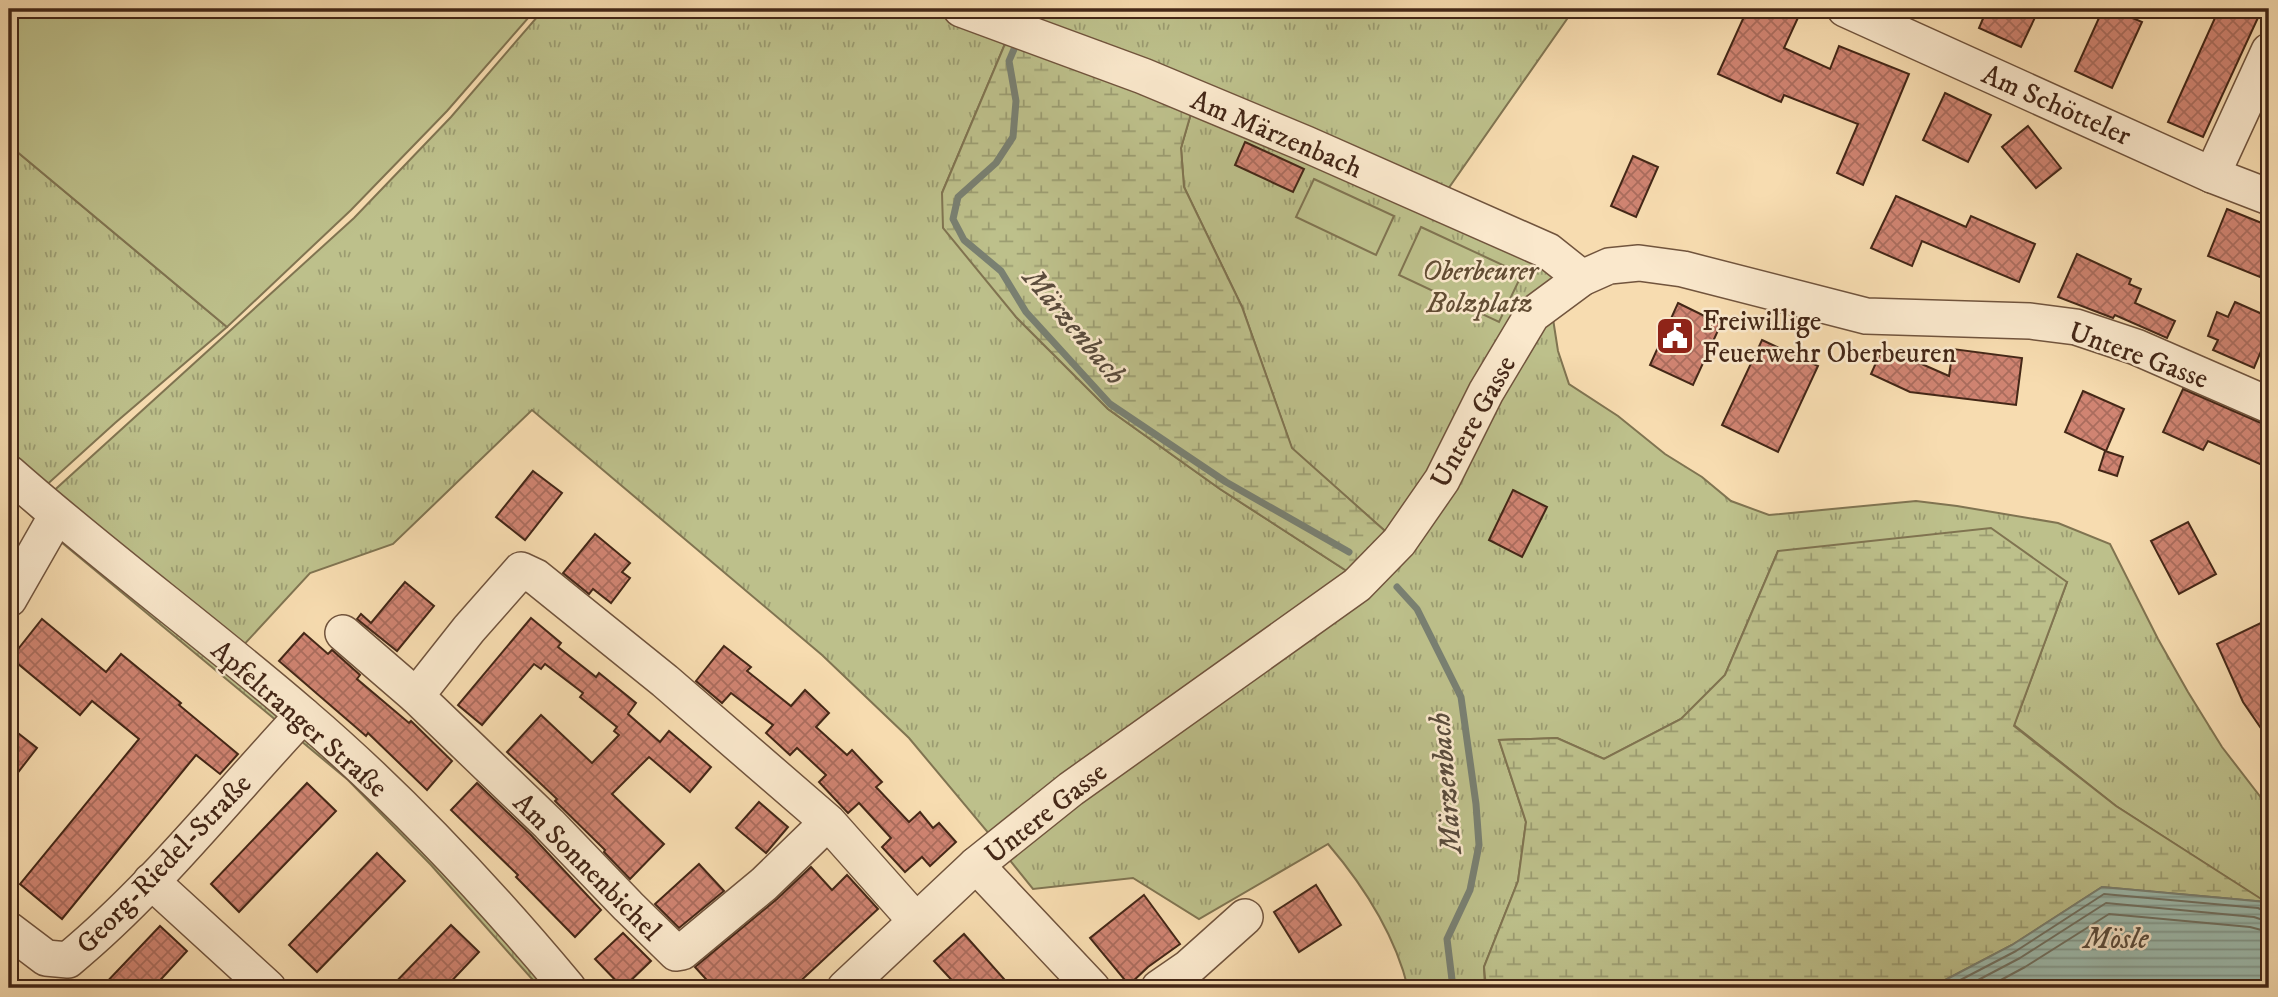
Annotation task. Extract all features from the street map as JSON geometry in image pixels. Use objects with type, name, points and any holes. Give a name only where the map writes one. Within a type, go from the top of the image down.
[{"type":"street","name":"Am Märzenbach","points":[[961,9],[1143,76],[1306,144],[1548,251],[1582,278]]},
{"type":"street","name":"Am Schötteler","points":[[1845,9],[2212,175],[2269,197]]},
{"type":"street","points":[[2212,175],[2269,51]]},
{"type":"street","name":"Untere Gasse","points":[[845,988],[976,865],[1071,789],[1357,586],[1399,542],[1443,480],[1486,391],[1532,315],[1582,278],[1609,267],[1639,263],[1684,269],[1866,316],[2030,321],[2076,327],[2136,347],[2269,405]]},
{"type":"street","name":"Apfeltranger Straße","points":[[9,473],[303,715],[360,766],[515,925],[568,988]]},
{"type":"street","points":[[9,599],[57,515]]},
{"type":"street","points":[[416,696],[469,629],[521,570],[537,577],[665,681],[828,822],[916,921]]},
{"type":"street","name":"Am Sonnenbichel","points":[[343,633],[416,696],[549,824],[676,953],[682,952],[764,884],[828,822]]},
{"type":"street","name":"Georg-Riedel-Straße","points":[[9,930],[46,958],[68,960],[100,933],[151,881],[303,715]]},
{"type":"street","points":[[976,865],[1092,988]]},
{"type":"street","points":[[151,881],[268,988]]},
{"type":"street","points":[[1159,988],[1188,968],[1245,917]]},
{"type":"green space","points":[[9,9],[536,9],[447,111],[351,210],[227,327],[9,145]]},
{"type":"green space","points":[[544,9],[948,9],[1010,32],[942,193],[1016,317],[1108,409],[1220,489],[1356,577],[995,841],[909,738],[822,655],[532,410],[393,544],[310,573],[240,649],[48,496],[354,218],[451,117]]},
{"type":"green space","points":[[979,9],[1574,9],[1441,199]]},
{"type":"green space","points":[[1010,32],[1194,103],[1181,148],[1184,187],[1242,307],[1292,448],[1394,539],[1356,577],[1220,489],[1108,409],[1016,317],[943,228],[942,193]]},
{"type":"green space","name":"Oberbeurer Bolzplatz","points":[[1194,103],[1573,276],[1394,539],[1292,449],[1242,307],[1184,187],[1181,148]]},
{"type":"green space","points":[[9,145],[227,327],[41,490],[9,462]]},
{"type":"green space","points":[[1314,179],[1394,216],[1376,255],[1296,217]]},
{"type":"green space","name":"Oberbeurer Bolzplatz","points":[[1421,227],[1522,274],[1499,322],[1399,275]]},
{"type":"green space","points":[[1551,306],[1558,351],[1569,384],[1618,416],[1665,454],[1702,477],[1731,501],[1769,515],[1916,501],[2058,523],[2110,544],[2188,692],[2222,747],[2269,808],[2269,942],[2265,902],[2116,806],[2014,725],[2067,582],[1778,551],[1725,675],[1681,719],[1604,759],[1557,738],[1499,740],[1526,822],[1518,881],[1484,967],[1485,988],[1408,988],[1395,949],[1376,912],[1328,844],[1199,919],[1133,878],[1033,889],[1004,853],[1364,590]]},
{"type":"green space","points":[[9,482],[354,774],[554,988],[540,988],[431,865],[348,780],[49,532],[9,496]]},
{"type":"green space","points":[[1991,528],[2067,582],[2014,726],[2116,806],[2266,902],[2102,887],[2012,945],[1930,988],[1486,988],[1484,967],[1518,881],[1526,822],[1499,740],[1557,738],[1604,759],[1681,719],[1725,675],[1778,551]]},
{"type":"water","name":"Mösle","points":[[2102,887],[2266,902],[2269,988],[1930,988],[2012,945]]},
{"type":"building","points":[[1762,9],[1802,9],[1784,48],[1830,69],[1839,46],[1909,74],[1863,185],[1837,173],[1858,124],[1784,95],[1781,102],[1718,74],[1747,10],[1760,15]]},
{"type":"building","points":[[1987,9],[2039,9],[2021,47],[1979,28]]},
{"type":"building","points":[[2103,9],[2112,9],[2142,22],[2112,88],[2075,71]]},
{"type":"building","points":[[2219,9],[2262,9],[2203,137],[2168,122]]},
{"type":"building","points":[[1945,93],[1991,115],[1968,162],[1923,140]]},
{"type":"building","points":[[2028,126],[2061,168],[2036,188],[2002,147]]},
{"type":"building","points":[[1245,142],[1304,169],[1293,192],[1235,165]]},
{"type":"building","points":[[1633,156],[1658,167],[1636,217],[1611,206]]},
{"type":"building","points":[[1896,196],[1966,227],[1971,216],[2035,244],[2019,282],[1922,241],[1912,266],[1871,248]]},
{"type":"building","points":[[2227,209],[2269,226],[2269,253],[2260,277],[2208,256]]},
{"type":"building","points":[[2077,254],[2131,279],[2129,284],[2141,289],[2135,303],[2175,321],[2167,338],[2115,315],[2113,318],[2058,297]]},
{"type":"building","points":[[2235,302],[2269,317],[2269,332],[2254,368],[2213,350],[2218,340],[2208,336],[2217,312],[2228,317]]},
{"type":"building","points":[[1678,303],[1721,324],[1693,385],[1650,365]]},
{"type":"building","points":[[1762,340],[1818,366],[1778,452],[1722,425]]},
{"type":"building","points":[[1883,347],[1949,376],[1953,349],[2022,358],[2016,405],[1910,392],[1871,374]]},
{"type":"building","points":[[2183,389],[2269,425],[2269,468],[2208,441],[2203,450],[2163,432]]},
{"type":"building","points":[[2083,391],[2124,409],[2106,451],[2065,432]]},
{"type":"building","points":[[2105,451],[2123,457],[2117,476],[2099,470]]},
{"type":"building","points":[[533,471],[562,493],[525,540],[496,517]]},
{"type":"building","points":[[1513,490],[1547,507],[1522,557],[1489,540]]},
{"type":"building","points":[[2188,522],[2216,574],[2179,594],[2151,541]]},
{"type":"building","points":[[595,534],[630,563],[622,572],[630,578],[611,603],[593,589],[589,594],[563,573]]},
{"type":"building","points":[[405,582],[434,606],[397,651],[357,619],[361,614],[371,623]]},
{"type":"building","points":[[531,618],[561,643],[558,647],[596,677],[599,673],[636,703],[628,714],[660,742],[669,731],[711,767],[690,792],[649,757],[612,794],[664,844],[630,879],[555,801],[557,799],[507,752],[541,715],[592,763],[619,735],[614,731],[617,727],[580,697],[583,693],[545,664],[541,669],[534,664],[482,725],[458,705]]},
{"type":"building","points":[[42,619],[106,672],[121,654],[238,754],[220,774],[196,755],[62,919],[20,884],[139,739],[92,701],[80,715],[11,658]]},
{"type":"building","points":[[2269,619],[2269,740],[2243,702],[2217,644]]},
{"type":"building","points":[[304,633],[328,654],[332,650],[360,675],[357,679],[409,723],[411,721],[452,761],[427,790],[368,733],[366,736],[279,661]]},
{"type":"building","points":[[724,646],[751,667],[747,671],[791,706],[805,690],[829,713],[816,727],[847,755],[852,750],[882,782],[876,787],[909,822],[920,812],[933,828],[939,823],[956,842],[930,866],[922,857],[905,872],[882,847],[891,838],[859,803],[848,813],[819,782],[826,775],[797,748],[790,755],[766,733],[773,725],[731,693],[722,703],[696,681]]},
{"type":"building","points":[[9,726],[37,748],[9,784]]},
{"type":"building","points":[[307,783],[336,811],[239,912],[211,884]]},
{"type":"building","points":[[477,783],[531,835],[601,910],[575,937],[516,877],[518,875],[451,810]]},
{"type":"building","points":[[759,802],[788,827],[766,853],[736,828]]},
{"type":"building","points":[[377,853],[405,881],[317,972],[289,945]]},
{"type":"building","points":[[699,864],[724,891],[679,928],[655,904]]},
{"type":"building","points":[[811,867],[832,890],[847,875],[878,909],[793,988],[714,988],[695,967]]},
{"type":"building","points":[[1316,885],[1341,925],[1299,952],[1274,912]]},
{"type":"building","points":[[1144,895],[1180,944],[1148,967],[1129,985],[1090,938]]},
{"type":"building","points":[[451,925],[479,952],[445,988],[390,988]]},
{"type":"building","points":[[160,926],[187,951],[153,988],[101,988]]},
{"type":"building","points":[[623,933],[651,961],[623,988],[595,959]]},
{"type":"building","points":[[964,934],[1012,988],[959,988],[934,961]]},
{"type":"waterway","name":"Märzenbach","points":[[1017,42],[1009,61],[1016,101],[1013,137],[996,163],[958,197],[953,219],[964,240],[1001,271],[1026,312],[1110,404],[1226,482],[1349,552]]},
{"type":"waterway","name":"Märzenbach","points":[[1397,587],[1417,609],[1461,697],[1476,804],[1479,845],[1470,890],[1447,939],[1453,988]]},
{"type":"place","name":"Freiwillige Feuerwehr Oberbeuren","points":[[1675,336]]}]
